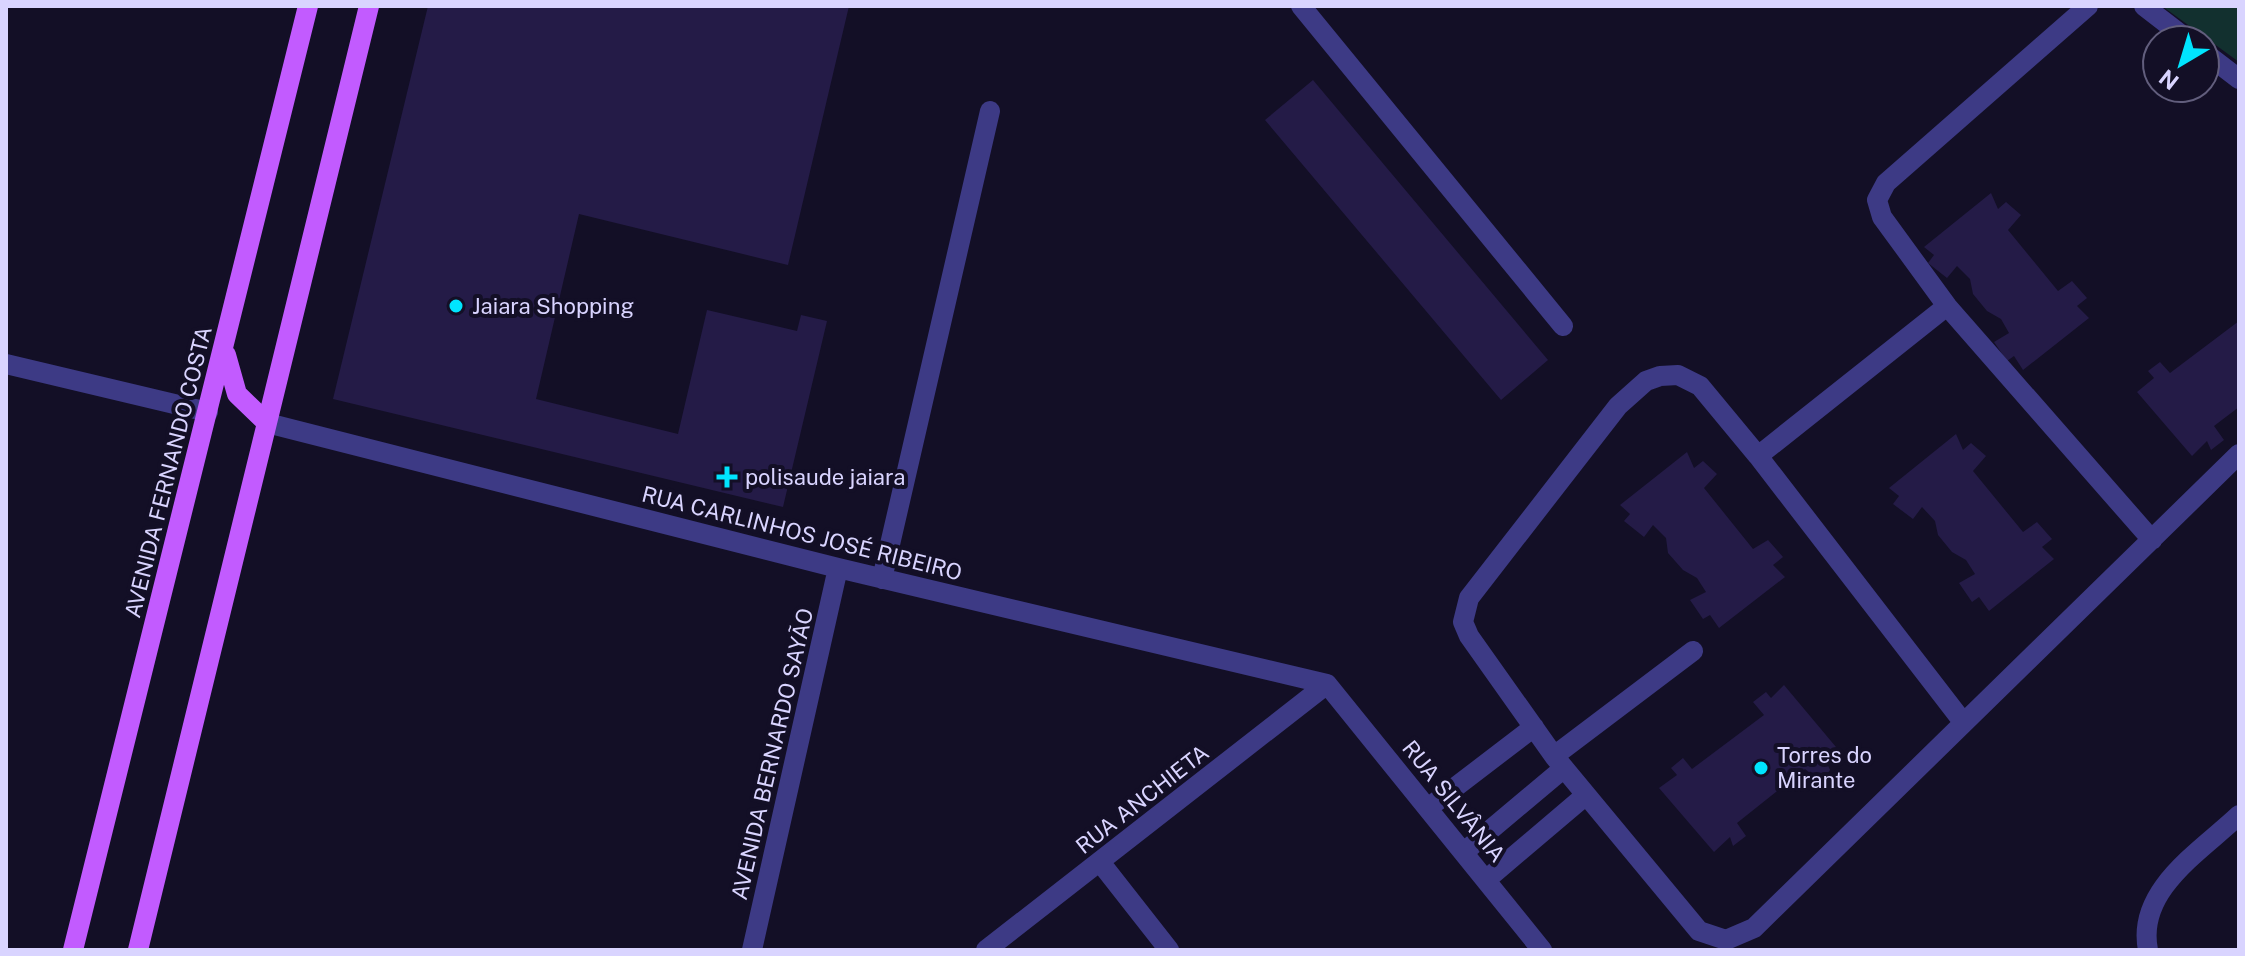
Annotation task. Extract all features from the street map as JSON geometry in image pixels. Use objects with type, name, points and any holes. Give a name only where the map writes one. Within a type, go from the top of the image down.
[{"type":"main road","name":"AVENIDA FERNANDO COSTA","points":[[73,950],[308,6]]},
{"type":"main road","points":[[138,950],[369,6]]},
{"type":"main road","points":[[227,339],[229,376],[237,394],[267,423]]},
{"type":"street","points":[[1301,6],[1563,326]]},
{"type":"street","points":[[2088,6],[1886,183],[1877,200],[1882,217],[1947,306],[2152,540]]},
{"type":"street","points":[[2144,6],[2167,24]]},
{"type":"street","points":[[2221,65],[2239,79]]},
{"type":"street","points":[[882,579],[990,111]]},
{"type":"street","points":[[1758,456],[1947,306]]},
{"type":"street","points":[[6,364],[208,412]]},
{"type":"street","points":[[1963,722],[1758,456],[1700,386],[1678,375],[1646,381],[1618,406],[1469,598],[1463,622],[1469,636],[1586,795],[1699,931],[1726,940],[1754,928],[2239,454]]},
{"type":"street","name":"RUA CARLINHOS JOSÉ RIBEIRO","points":[[267,423],[882,579],[1327,684]]},
{"type":"street","name":"AVENIDA BERNARDO SAYÃO","points":[[752,950],[838,568]]},
{"type":"street","points":[[1464,852],[1559,762],[1693,651]]},
{"type":"street","name":"RUA SILVÂNIA","points":[[1327,684],[1542,950]]},
{"type":"street","name":"RUA ANCHIETA","points":[[986,950],[1327,684]]},
{"type":"street","points":[[1428,808],[1534,727]]},
{"type":"street","points":[[1487,879],[1586,795]]},
{"type":"street","points":[[2148,950],[2144,929],[2157,892],[2239,815]]},
{"type":"street","points":[[1100,862],[1169,950]]},
{"type":"green space","points":[[2162,6],[2239,6],[2239,62],[2221,49],[2221,24],[2187,24]]},
{"type":"building","points":[[428,6],[849,6],[788,265],[579,214],[536,399],[678,434],[707,310],[797,331],[801,315],[827,321],[783,507],[333,399]]},
{"type":"building","points":[[1313,80],[1548,360],[1501,400],[1265,120]]},
{"type":"building","points":[[1991,193],[1998,209],[2006,202],[2021,215],[2008,230],[2058,291],[2072,281],[2087,298],[2077,306],[2089,318],[2023,370],[2014,356],[2007,361],[1994,342],[2009,333],[2001,319],[1987,311],[1973,294],[1970,279],[1957,266],[1947,278],[1928,263],[1934,255],[1924,247]]},
{"type":"building","points":[[2239,321],[2239,407],[2214,426],[2224,440],[2211,450],[2207,441],[2192,456],[2137,392],[2154,378],[2148,371],[2160,362],[2170,373]]},
{"type":"building","points":[[1956,434],[1963,450],[1971,443],[1986,456],[1973,471],[2023,532],[2037,522],[2052,539],[2042,547],[2054,559],[1989,611],[1979,597],[1972,602],[1959,583],[1975,574],[1966,560],[1952,552],[1938,535],[1935,521],[1922,507],[1913,519],[1893,504],[1899,496],[1889,488]]},
{"type":"building","points":[[1687,452],[1694,468],[1703,461],[1717,474],[1704,488],[1753,549],[1768,540],[1783,557],[1773,565],[1785,577],[1719,628],[1710,615],[1703,619],[1690,600],[1706,592],[1697,578],[1683,570],[1668,553],[1666,538],[1653,525],[1644,537],[1624,521],[1630,514],[1620,505]]},
{"type":"building","name":"Torres do Mirante","points":[[1784,685],[1841,753],[1827,763],[1830,770],[1821,782],[1805,769],[1737,823],[1746,836],[1733,846],[1730,837],[1714,852],[1659,788],[1677,775],[1671,768],[1683,758],[1692,769],[1764,715],[1753,702],[1766,692],[1771,698]]},
{"type":"place","name":"Jaiara Shopping","points":[[456,306]]},
{"type":"place","name":"polisaude jaiara","points":[[727,477]]},
{"type":"place","name":"Torres do Mirante","points":[[1761,768]]}]
